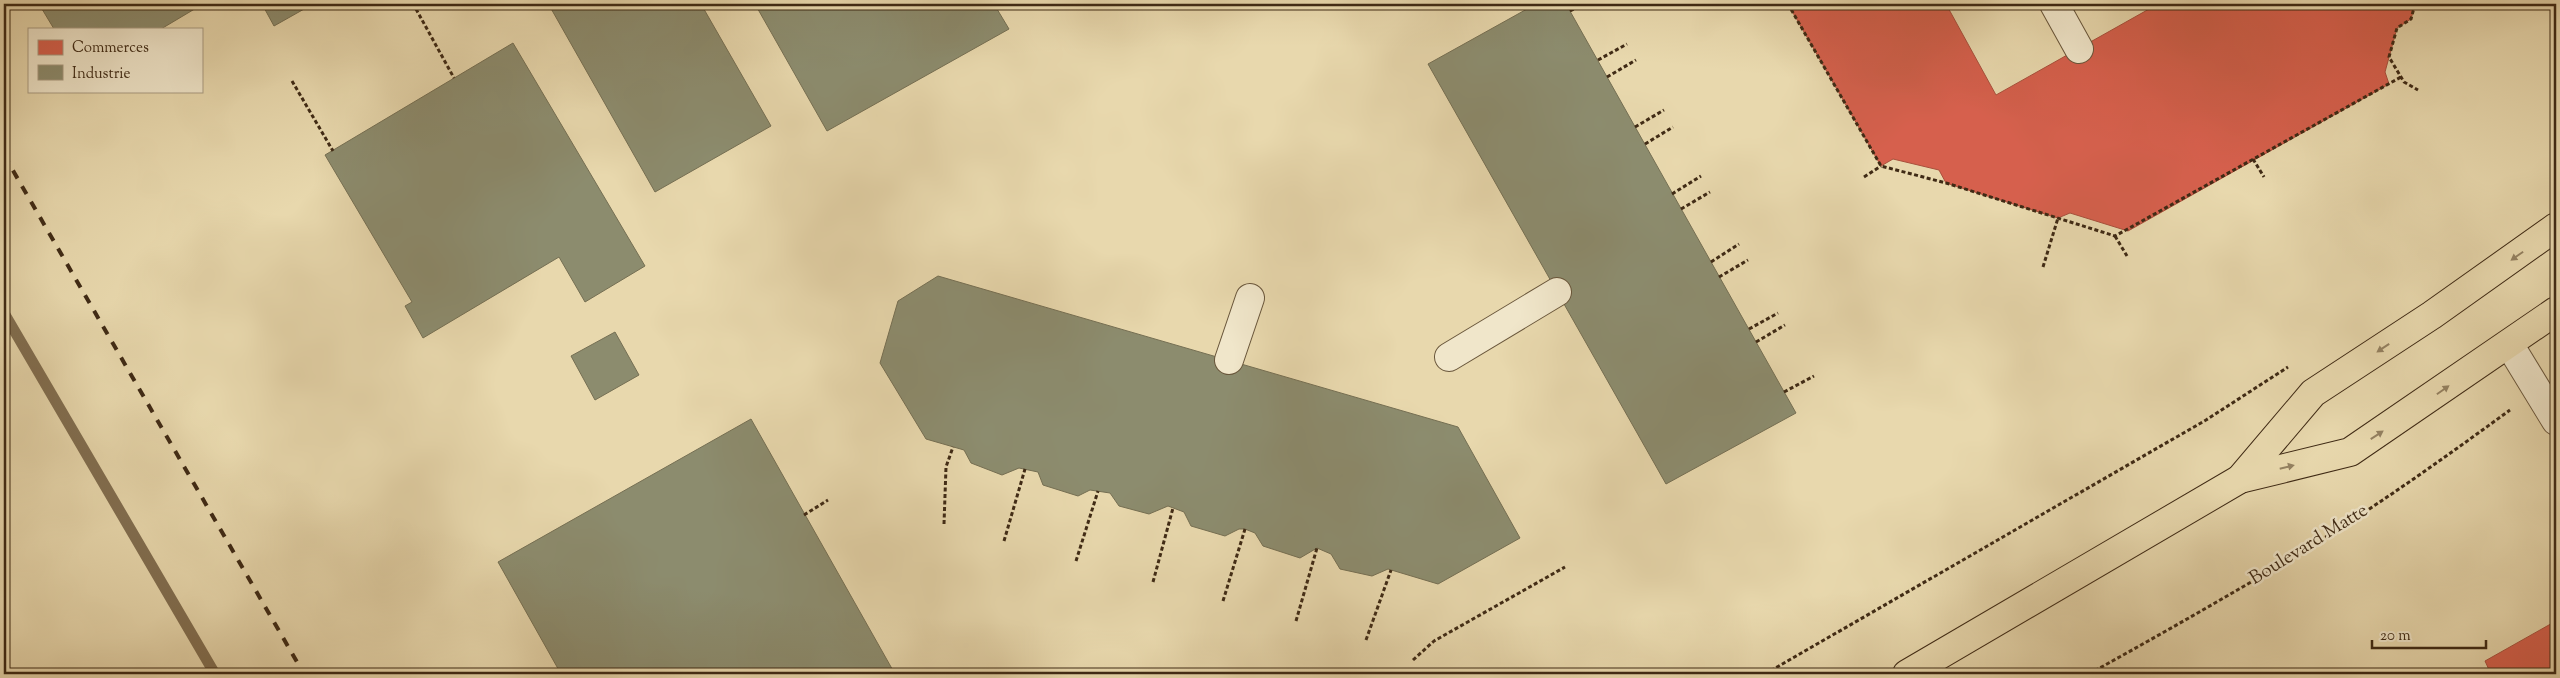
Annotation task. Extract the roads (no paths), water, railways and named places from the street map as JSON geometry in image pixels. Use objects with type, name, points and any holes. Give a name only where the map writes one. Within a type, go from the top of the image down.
[{"type":"main road","points":[[2240,479],[2313,393],[2432,315],[2556,228]]},
{"type":"main road","points":[[1907,674],[2240,479],[2350,452],[2556,311]]},
{"type":"lane","points":[[2054,4],[2079,49]]},
{"type":"lane","points":[[1449,357],[1557,292]]},
{"type":"lane","points":[[1228,360],[1250,298]]},
{"type":"lane","points":[[2509,344],[2556,421]]},
{"type":"waterway","points":[[4,313],[215,674]]},
{"type":"railway","points":[[4,155],[304,674]]}]
